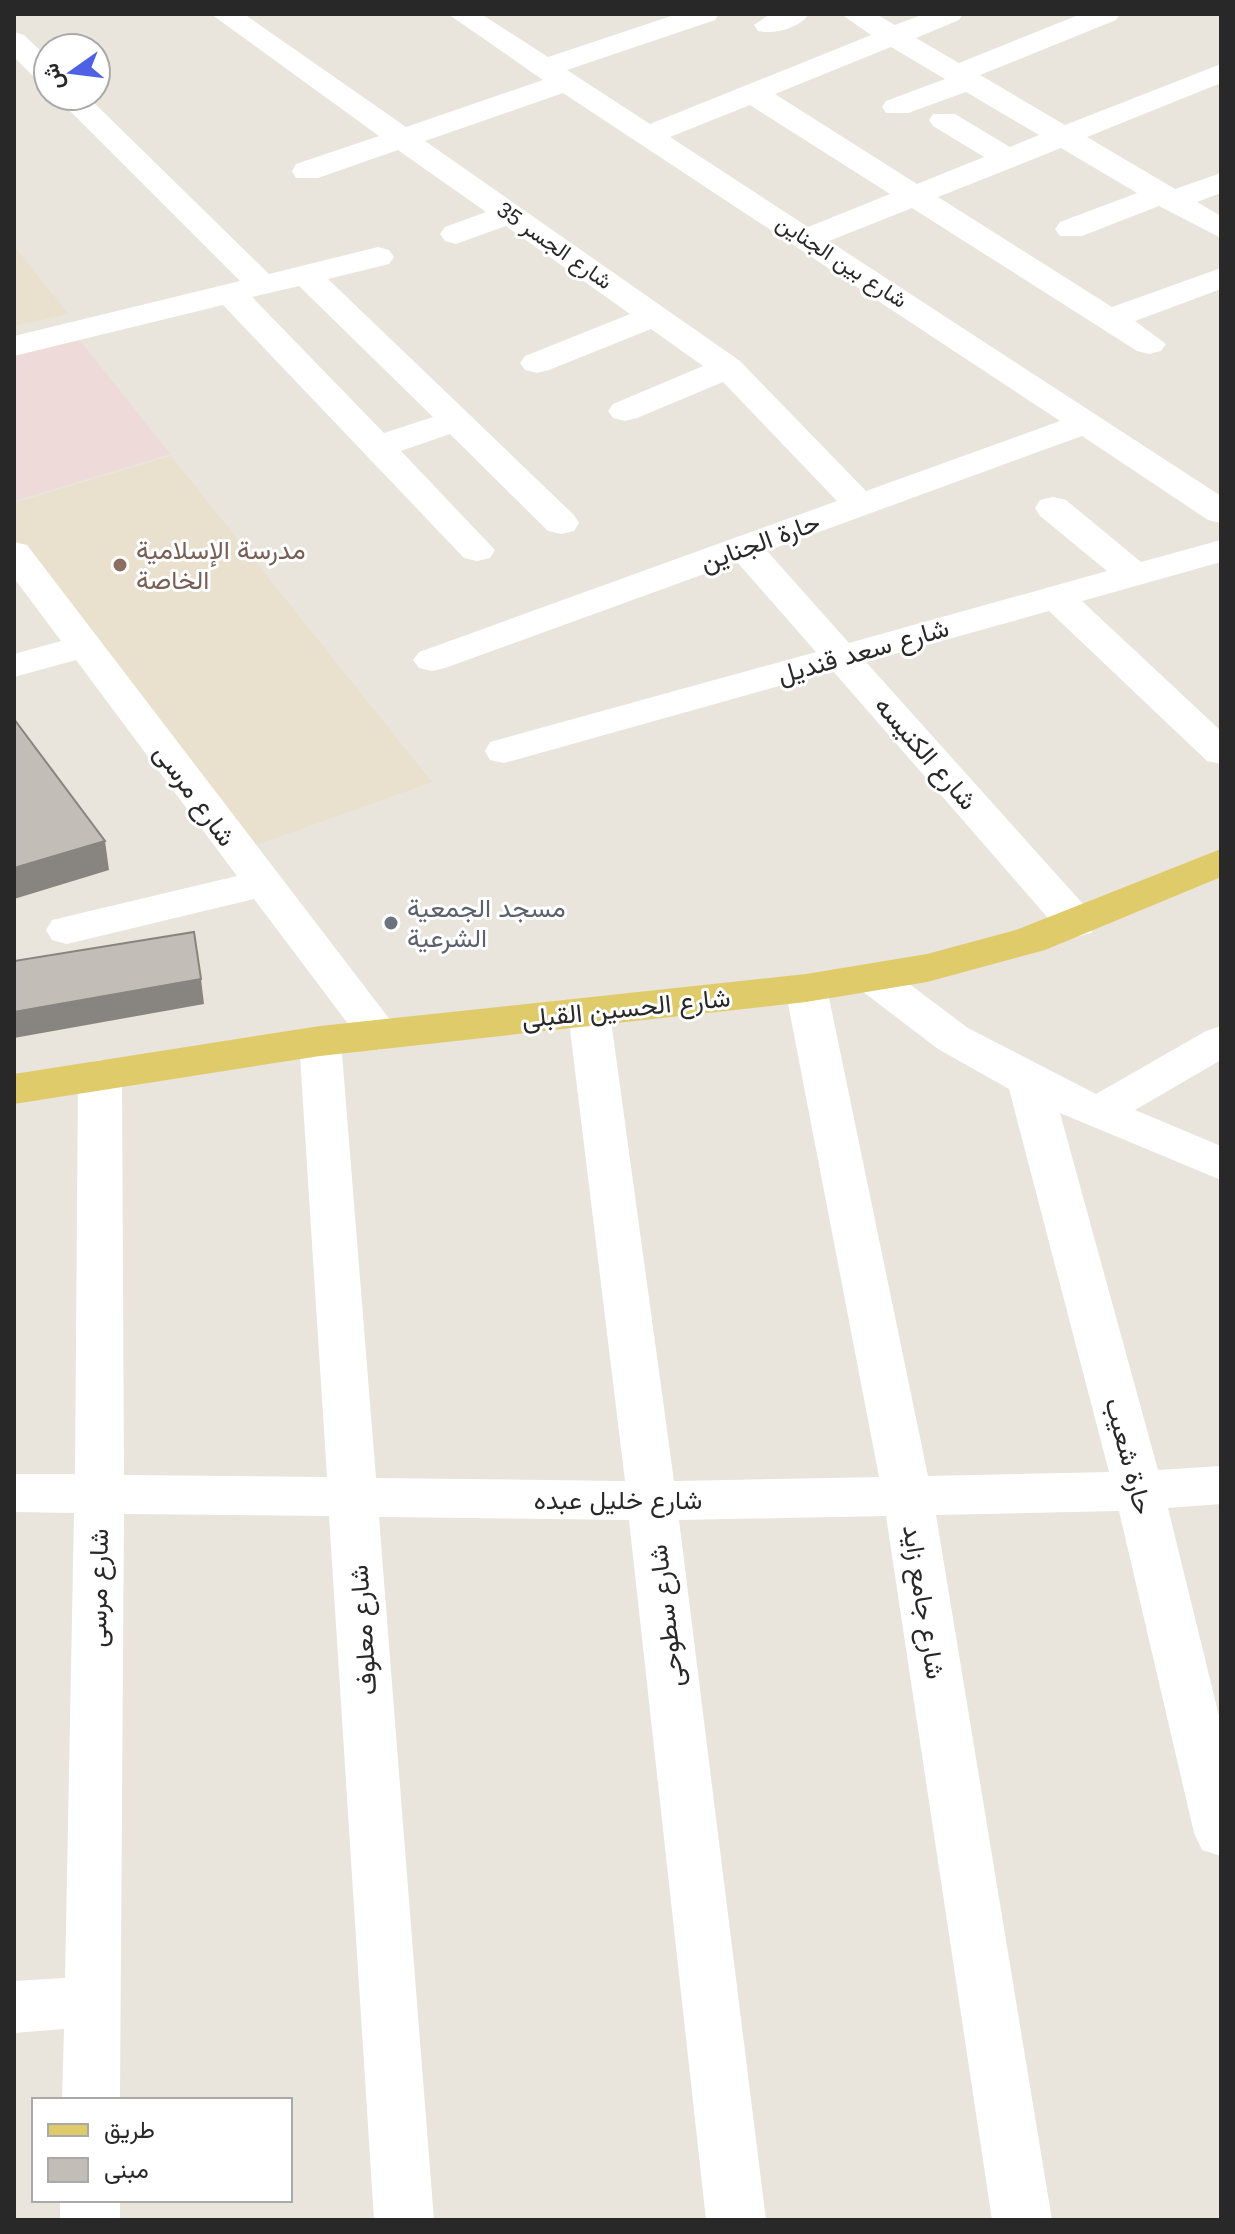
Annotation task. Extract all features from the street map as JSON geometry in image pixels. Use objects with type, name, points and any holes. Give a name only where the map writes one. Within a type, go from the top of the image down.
[{"type":"main road","name":"شارع الحسين القبلى","points":[[14,1089],[320,1041],[589,1013],[873,978],[980,955],[1076,923],[1221,862]]},
{"type":"street","name":"شارع الجسر 35","points":[[225,14],[728,368],[860,505]]},
{"type":"street","name":"شارع بين الجناين","points":[[462,14],[808,238],[1221,512]]},
{"type":"street","points":[[768,25],[795,14]]},
{"type":"street","points":[[855,14],[1221,229]]},
{"type":"street","points":[[648,135],[949,14]]},
{"type":"street","points":[[897,107],[1106,14]]},
{"type":"street","points":[[307,171],[404,138],[700,15]]},
{"type":"street","points":[[14,41],[32,59]]},
{"type":"street","points":[[808,238],[1221,73]]},
{"type":"street","points":[[752,93],[1149,344]]},
{"type":"street","points":[[85,112],[246,289],[378,447],[477,550]]},
{"type":"street","points":[[944,120],[1007,158]]},
{"type":"street","points":[[1071,229],[1221,182]]},
{"type":"street","points":[[456,234],[511,214]]},
{"type":"street","points":[[14,346],[378,257]]},
{"type":"street","points":[[305,274],[561,523]]},
{"type":"street","points":[[1109,319],[1221,278]]},
{"type":"street","points":[[537,363],[654,316]]},
{"type":"street","points":[[625,411],[728,368]]},
{"type":"street","points":[[378,447],[456,421]]},
{"type":"street","name":"حارة الجناين","points":[[432,660],[1087,423]]},
{"type":"street","points":[[1053,508],[1134,575]]},
{"type":"street","name":"شارع الكنيسه","points":[[744,547],[1076,923]]},
{"type":"street","name":"شارع سعد قنديل","points":[[504,751],[1221,551]]},
{"type":"street","name":"شارع مرسى","points":[[14,553],[261,884],[379,1035]]},
{"type":"street","points":[[1056,597],[1221,752]]},
{"type":"street","points":[[14,666],[86,646]]},
{"type":"street","points":[[67,930],[261,884]]},
{"type":"street","points":[[873,978],[942,1034],[1029,1081],[1221,1164]]},
{"type":"street","name":"شارع جامع زايد","points":[[806,988],[908,1497],[1022,2220]]},
{"type":"street","name":"شارع سطوحى","points":[[589,1013],[652,1501],[736,2220]]},
{"type":"street","name":"شارع معلوف","points":[[320,1041],[404,2220]]},
{"type":"street","points":[[1100,1111],[1221,1041]]},
{"type":"street","name":"شارع مرسى","points":[[91,2098],[99,1495],[100,1075]]},
{"type":"street","name":"حارة شعيب","points":[[1029,1081],[1139,1491],[1221,1833]]},
{"type":"street","name":"شارع خليل عبده","points":[[14,1493],[354,1500],[652,1501],[1139,1491],[1221,1485]]},
{"type":"street","points":[[14,2007],[92,2001]]},
{"type":"shaded area","points":[[14,246],[68,314],[14,326]]},
{"type":"shaded area","points":[[74,333],[170,454],[14,501],[14,348]]},
{"type":"shaded area","points":[[171,456],[432,782],[242,850],[14,542],[14,503]]},
{"type":"building","points":[[14,719],[105,841],[14,868]]},
{"type":"building","points":[[194,932],[201,979],[14,1012],[14,961]]},
{"type":"place","name":"مدرسة الإسلامية الخاصة","points":[[120,565]]},
{"type":"place","name":"مسجد الجمعية الشرعية","points":[[391,923]]}]
